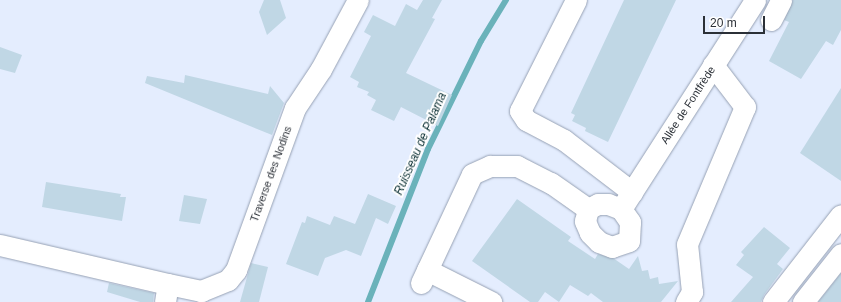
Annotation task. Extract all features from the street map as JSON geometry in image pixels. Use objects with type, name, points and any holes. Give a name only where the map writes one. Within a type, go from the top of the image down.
[{"type":"street","name":"Traverse des Nodins","points":[[0,245],[166,293],[201,291],[228,280],[236,270],[295,108],[321,69],[358,0]]},
{"type":"street","points":[[576,0],[520,111],[526,120],[564,140],[626,201],[631,232],[629,241],[612,248],[599,242],[590,233],[585,221],[588,209],[598,204],[626,201]]},
{"type":"street","name":"Allée de Fontfrède","points":[[626,201],[755,0]]},
{"type":"street","points":[[771,20],[781,0]]},
{"type":"street","points":[[686,302],[692,292],[687,244],[745,107],[713,65]]},
{"type":"street","points":[[490,302],[424,276],[472,174],[490,166],[517,166],[551,183],[588,209]]},
{"type":"street","points":[[773,302],[841,215]]},
{"type":"street","points":[[803,302],[841,254]]},
{"type":"building","points":[[264,0],[280,0],[286,18],[267,35],[259,12]]},
{"type":"building","points":[[423,0],[442,0],[432,18],[435,19],[406,73],[452,95],[438,126],[401,107],[394,121],[371,110],[376,100],[367,95],[369,92],[357,87],[359,82],[350,77],[371,36],[364,32],[373,15],[395,26],[406,4],[417,10]]},
{"type":"building","points":[[624,0],[676,0],[608,142],[585,131],[586,128],[572,121],[575,115],[571,113]]},
{"type":"building","points":[[793,0],[841,0],[841,30],[833,45],[826,41],[801,79],[769,61],[789,22],[784,20]]},
{"type":"building","points":[[0,47],[22,55],[15,73],[0,69]]},
{"type":"building","points":[[185,75],[268,94],[270,86],[284,103],[272,135],[145,83],[147,76],[184,83]]},
{"type":"building","points":[[841,88],[841,181],[800,153]]},
{"type":"building","points":[[46,182],[121,194],[120,197],[126,197],[122,221],[42,207]]},
{"type":"building","points":[[368,194],[396,206],[388,224],[376,218],[361,256],[346,250],[325,258],[318,276],[286,264],[302,222],[305,223],[307,216],[330,225],[334,216],[355,224]]},
{"type":"building","points":[[184,195],[207,199],[200,224],[179,221]]},
{"type":"building","points":[[517,199],[571,237],[568,241],[595,259],[598,254],[613,258],[629,269],[638,256],[642,271],[648,270],[650,279],[658,277],[659,284],[678,281],[661,302],[603,302],[591,293],[588,296],[570,285],[559,302],[545,292],[538,302],[530,302],[472,261]]},
{"type":"building","points":[[764,227],[790,248],[777,264],[783,269],[764,295],[761,302],[731,302],[753,277],[736,265],[744,255],[741,252]]},
{"type":"building","points":[[251,263],[268,267],[259,302],[240,302]]},
{"type":"building","points":[[841,273],[841,302],[818,302]]},
{"type":"building","points":[[109,283],[154,293],[153,302],[140,302],[107,292]]},
{"type":"waterway","name":"Ruisseau de Palama","points":[[368,302],[428,149],[481,41],[506,0]]}]
